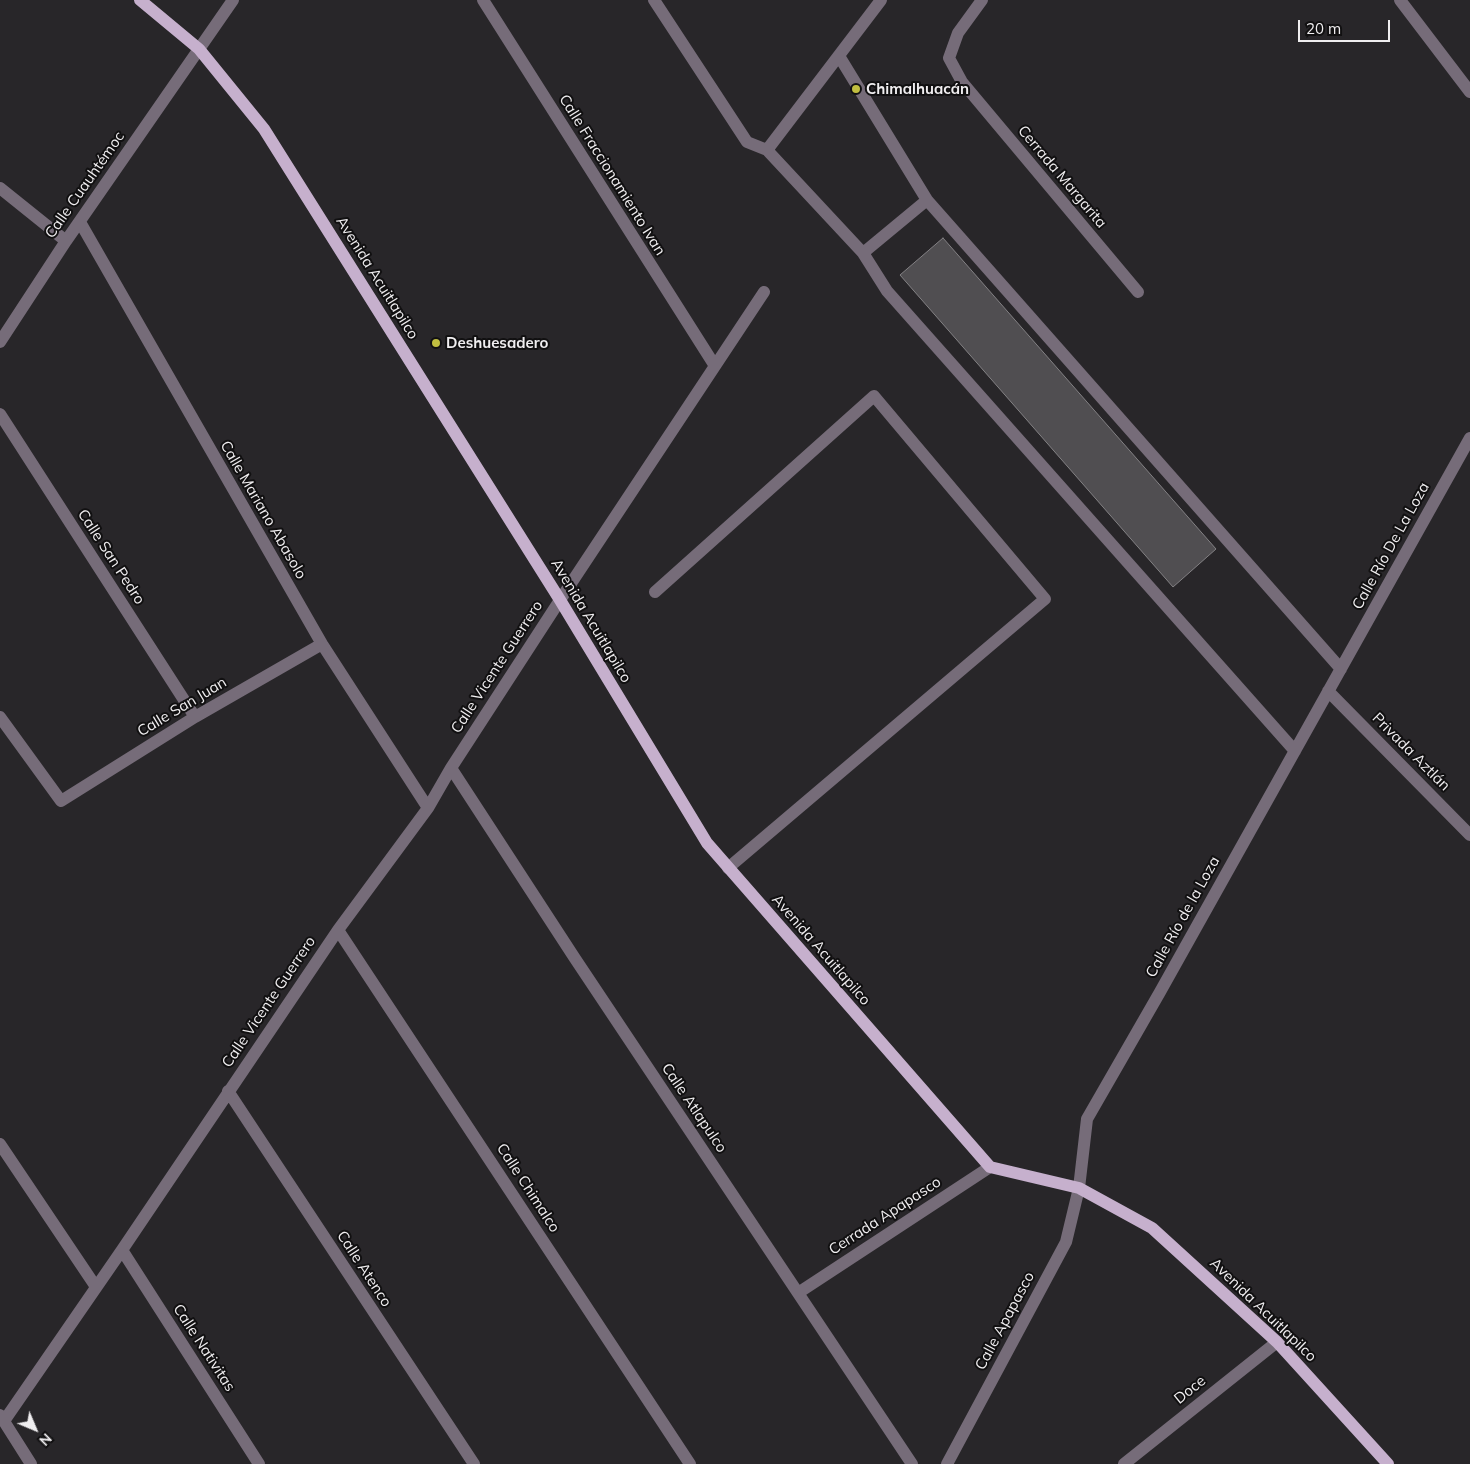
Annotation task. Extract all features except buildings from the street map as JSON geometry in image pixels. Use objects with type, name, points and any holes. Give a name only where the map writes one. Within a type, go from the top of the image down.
[{"type":"main road","name":"Avenida Acuitlapilco","points":[[140,0],[199,49],[264,129],[560,600],[707,843],[990,1167]]},
{"type":"main road","points":[[990,1167],[1079,1188]]},
{"type":"main road","name":"Avenida Acuitlapilco","points":[[1079,1188],[1152,1228],[1277,1342],[1388,1464]]},
{"type":"street","name":"Calle Cuauhtémoc","points":[[0,342],[66,241],[233,0]]},
{"type":"street","name":"Calle Fraccionamiento Ivan","points":[[483,0],[714,366]]},
{"type":"street","points":[[654,0],[747,142],[767,150],[863,253],[887,291],[1295,751]]},
{"type":"street","name":"Cerrada Margarita","points":[[982,0],[958,33],[949,58],[962,82],[1138,292]]},
{"type":"street","points":[[1400,0],[1470,92]]},
{"type":"street","points":[[767,150],[878,2]]},
{"type":"street","points":[[839,56],[926,200],[1341,669]]},
{"type":"street","points":[[0,188],[66,241]]},
{"type":"street","points":[[863,253],[926,200]]},
{"type":"street","name":"Calle Mariano Abasolo","points":[[80,222],[322,644],[428,808]]},
{"type":"street","name":"Calle Vicente Guerrero","points":[[2,1418],[122,1250],[338,930],[428,808],[451,768],[560,600],[764,292]]},
{"type":"street","points":[[655,592],[874,396],[1045,599],[728,868]]},
{"type":"street","name":"Calle San Pedro","points":[[0,414],[195,717]]},
{"type":"street","name":"Calle Río De La Loza","points":[[1341,669],[1470,438]]},
{"type":"street","name":"Calle San Juan","points":[[0,717],[61,801],[195,717],[322,644]]},
{"type":"street","name":"Calle Río de la Loza","points":[[1079,1188],[1087,1119],[1341,669]]},
{"type":"street","name":"Privada Aztlán","points":[[1328,691],[1470,835]]},
{"type":"street","name":"Calle Atlapulco","points":[[451,768],[574,957],[912,1464]]},
{"type":"street","name":"Calle Chimalco","points":[[338,930],[690,1464]]},
{"type":"street","name":"Calle Atenco","points":[[228,1091],[474,1464]]},
{"type":"street","points":[[0,1144],[96,1287]]},
{"type":"street","name":"Cerrada Apapasco","points":[[798,1293],[990,1167]]},
{"type":"street","name":"Calle Apapasco","points":[[947,1464],[1066,1242],[1079,1188]]},
{"type":"street","name":"Calle Nativitas","points":[[122,1250],[259,1464]]},
{"type":"street","name":"Doce","points":[[1124,1464],[1277,1342]]},
{"type":"street","points":[[2,1418],[31,1464]]},
{"type":"place","name":"Chimalhuacán","points":[[856,89]]},
{"type":"place","name":"Deshuesadero","points":[[436,343]]}]
